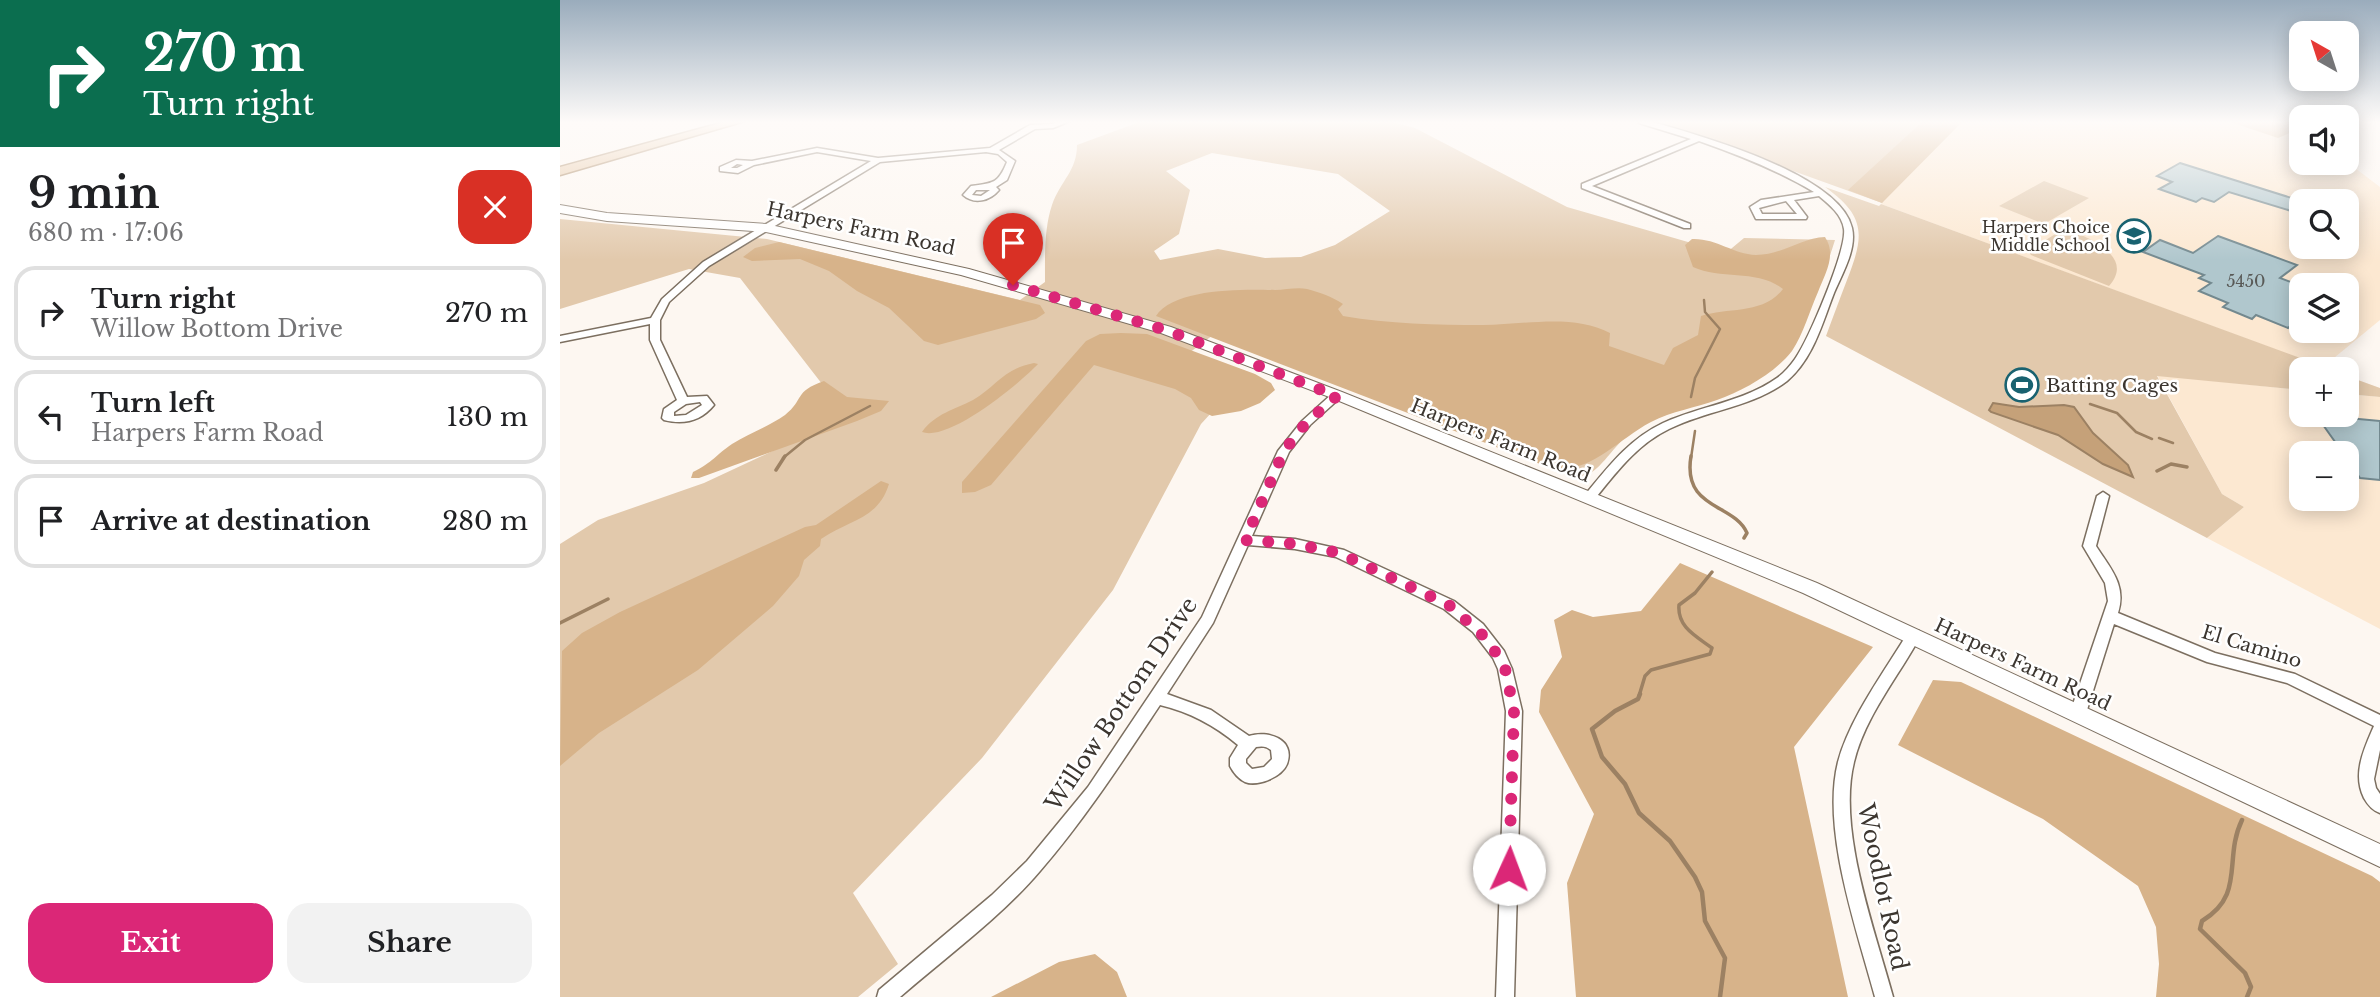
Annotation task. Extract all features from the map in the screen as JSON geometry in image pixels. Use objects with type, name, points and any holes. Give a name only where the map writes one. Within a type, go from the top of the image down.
[{"type":"main road","name":"Harpers Farm Road","points":[[560,209],[607,216],[766,228],[964,272],[1118,314],[1337,396],[1810,588],[2380,856]]},
{"type":"street","points":[[683,401],[658,349],[655,320],[665,301],[687,278],[866,168]]},
{"type":"street","points":[[991,187],[1004,178],[1009,168]]},
{"type":"street","points":[[1629,168],[1585,186],[1687,226]]},
{"type":"street","points":[[1589,498],[1627,451],[1648,435],[1675,421],[1760,391],[1782,379],[1799,363],[1847,246],[1848,228],[1844,215],[1823,192],[1795,176],[1773,168]]},
{"type":"street","points":[[1788,198],[1803,216],[1759,216],[1754,207],[1761,203],[1788,198],[1823,192]]},
{"type":"street","points":[[560,339],[655,320]]},
{"type":"street","name":"Willow Bottom Drive","points":[[886,997],[966,932],[1033,867],[1094,792],[1208,619],[1289,443],[1306,423],[1337,396]]},
{"type":"street","points":[[2078,713],[2116,592],[2089,546],[2103,496]]},
{"type":"street","points":[[1245,540],[1319,549],[1360,563],[1449,605],[1478,628],[1499,655],[1505,668],[1514,711],[1505,997]]},
{"type":"street","name":"El Camino","points":[[2109,616],[2212,658],[2290,678],[2380,722]]},
{"type":"street","name":"Woodlot Road","points":[[1884,997],[1844,835],[1841,784],[1846,761],[1859,733],[1914,635]]},
{"type":"street","points":[[1157,698],[1202,710],[1247,744]]},
{"type":"street","points":[[2380,730],[2364,775],[2365,787],[2380,806]]},
{"type":"shaded area","points":[[1175,168],[1166,171],[1190,190],[1179,234],[1154,251],[1160,260],[1218,249],[1265,258],[1301,257],[1335,245],[1390,211],[1338,174],[1299,168],[1491,168],[1567,207],[1726,253],[1744,238],[1835,240],[1803,320],[1791,341],[1765,374],[1736,390],[1636,429],[1586,476],[1573,476],[1213,335],[1189,353],[1246,375],[1201,424],[1113,590],[982,758],[853,893],[898,964],[858,997],[560,997],[560,544],[598,520],[704,483],[826,426],[836,402],[740,278],[689,269],[560,309],[560,219],[767,239],[1020,300],[1045,282],[1049,214],[1071,169]]},
{"type":"shaded area","points":[[1784,168],[1912,168],[1882,203]]},
{"type":"shaded area","points":[[1872,168],[1917,168],[1882,203],[1848,190]]},
{"type":"shaded area","name":"Harpers Choice Middle School","points":[[1912,168],[2289,168],[2289,175],[2359,175],[2359,171],[2380,187],[2380,320],[2359,337],[2359,273],[2289,273],[2289,343],[2352,343],[2335,357],[2296,357],[1881,204]]},
{"type":"shaded area","points":[[2044,181],[2089,198],[2044,224],[1999,206]]},
{"type":"shaded area","points":[[1825,187],[1879,206],[1881,204],[2297,357],[2289,357],[2289,389],[2157,376],[2222,494],[2244,507],[2207,538],[1826,336],[1853,265],[1859,239],[1855,218],[1839,198]]},
{"type":"shaded area","points":[[2065,228],[2096,242],[2113,257],[2117,266],[2116,275],[2109,286],[2031,255],[2028,251]]},
{"type":"shaded area","points":[[1825,237],[1830,251],[1826,271],[1796,345],[1777,367],[1727,396],[1651,422],[1593,460],[1567,469],[1553,469],[1156,316],[1177,300],[1193,295],[1228,290],[1303,288],[1335,299],[1343,304],[1338,309],[1343,316],[1360,319],[1448,325],[1580,323],[1610,333],[1609,346],[1664,365],[1673,348],[1698,335],[1701,316],[1755,307],[1766,303],[1783,289],[1762,279],[1715,273],[1693,267],[1685,245],[1692,239],[1709,241],[1756,255]]},
{"type":"shaded area","points":[[779,242],[1040,305],[1045,313],[1036,319],[938,345],[924,341],[889,308],[857,291],[829,271],[800,259],[752,261],[743,257],[755,248]]},
{"type":"shaded area","points":[[1100,334],[1147,334],[1255,374],[1271,383],[1275,390],[1260,403],[1241,411],[1212,416],[1199,410],[1191,398],[1175,389],[1094,365],[991,485],[975,492],[962,493],[962,482],[1086,341]]},
{"type":"shaded area","points":[[1038,364],[1016,384],[966,420],[934,433],[922,432],[939,416],[973,400],[1015,369]]},
{"type":"shaded area","points":[[2157,375],[2289,389],[2289,427],[2359,427],[2359,395],[2380,397],[2380,629],[2207,538],[2244,507],[2222,494]]},
{"type":"shaded area","points":[[2359,380],[2380,388],[2380,397],[2359,395]]},
{"type":"shaded area","points":[[824,381],[847,397],[889,401],[881,411],[857,421],[699,478],[691,478],[693,472],[732,444],[785,415],[803,392]]},
{"type":"shaded area","points":[[1993,403],[2019,407],[2074,407],[2093,433],[2128,465],[2133,477],[2103,464],[2058,435],[1991,412],[1989,410]]},
{"type":"shaded area","points":[[881,481],[889,484],[878,505],[861,518],[821,539],[820,546],[804,560],[799,576],[773,606],[698,670],[599,733],[560,766],[562,651],[582,633],[620,612],[805,527],[816,525]]},
{"type":"shaded area","points":[[1680,563],[1873,647],[1794,747],[1848,997],[1576,997],[1567,883],[1594,814],[1539,712],[1541,690],[1562,657],[1554,620],[1572,610],[1593,617],[1641,611]]},
{"type":"shaded area","points":[[1933,680],[1961,682],[2372,876],[2380,882],[2380,997],[2156,997],[2159,964],[2156,927],[2138,886],[2043,819],[1898,745]]},
{"type":"shaded area","points":[[1095,954],[1117,972],[1127,997],[991,997],[1059,962]]},
{"type":"building","points":[[2172,168],[2194,168],[2289,197],[2289,210],[2229,192],[2214,202],[2202,198],[2196,202],[2159,189],[2172,182],[2157,176]]},
{"type":"building","name":"Harpers Choice Middle School","points":[[2218,236],[2297,265],[2280,278],[2289,281],[2289,327],[2256,315],[2252,319],[2223,307],[2228,303],[2199,291],[2211,283],[2199,278],[2204,275],[2143,252],[2160,240],[2193,253]]},
{"type":"building","points":[[2359,419],[2380,421],[2380,480],[2359,477],[2359,441],[2334,441],[2325,427],[2359,427]]},
{"type":"waterway","points":[[1691,397],[1695,378],[1720,329],[1705,312],[1704,300]]},
{"type":"waterway","points":[[2090,404],[2117,413],[2136,432],[2152,439]]},
{"type":"waterway","points":[[785,457],[805,440],[870,406]]},
{"type":"waterway","points":[[1691,458],[1695,431]]},
{"type":"waterway","points":[[2159,438],[2173,443]]},
{"type":"waterway","points":[[1691,456],[1690,474],[1694,487],[1711,504],[1740,523],[1747,533],[1744,538]]},
{"type":"waterway","points":[[776,470],[785,457]]},
{"type":"waterway","points":[[2157,471],[2171,464],[2187,467]]},
{"type":"waterway","points":[[1639,696],[1645,676],[1651,670],[1710,654],[1712,648],[1684,625],[1679,605],[1695,593],[1712,572]]},
{"type":"waterway","points":[[560,623],[608,599]]},
{"type":"waterway","points":[[1640,694],[1638,699],[1615,711],[1592,729],[1602,757],[1625,784],[1639,813],[1670,841],[1695,877],[1702,892],[1705,921],[1725,958],[1720,997]]},
{"type":"waterway","points":[[2242,820],[2234,849],[2229,888],[2216,911],[2202,921],[2200,929],[2245,973],[2251,987],[2247,997]]},
{"type":"place","name":"Harpers Choice Middle School","points":[[2134,236]]},
{"type":"place","name":"Batting Cages","points":[[2022,385]]},
{"type":"route","points":[[1013,285],[1166,330],[1337,396],[1293,436],[1245,540],[1295,544],[1339,553],[1449,605],[1478,628],[1488,640],[1505,668],[1514,711],[1509,869]]}]
